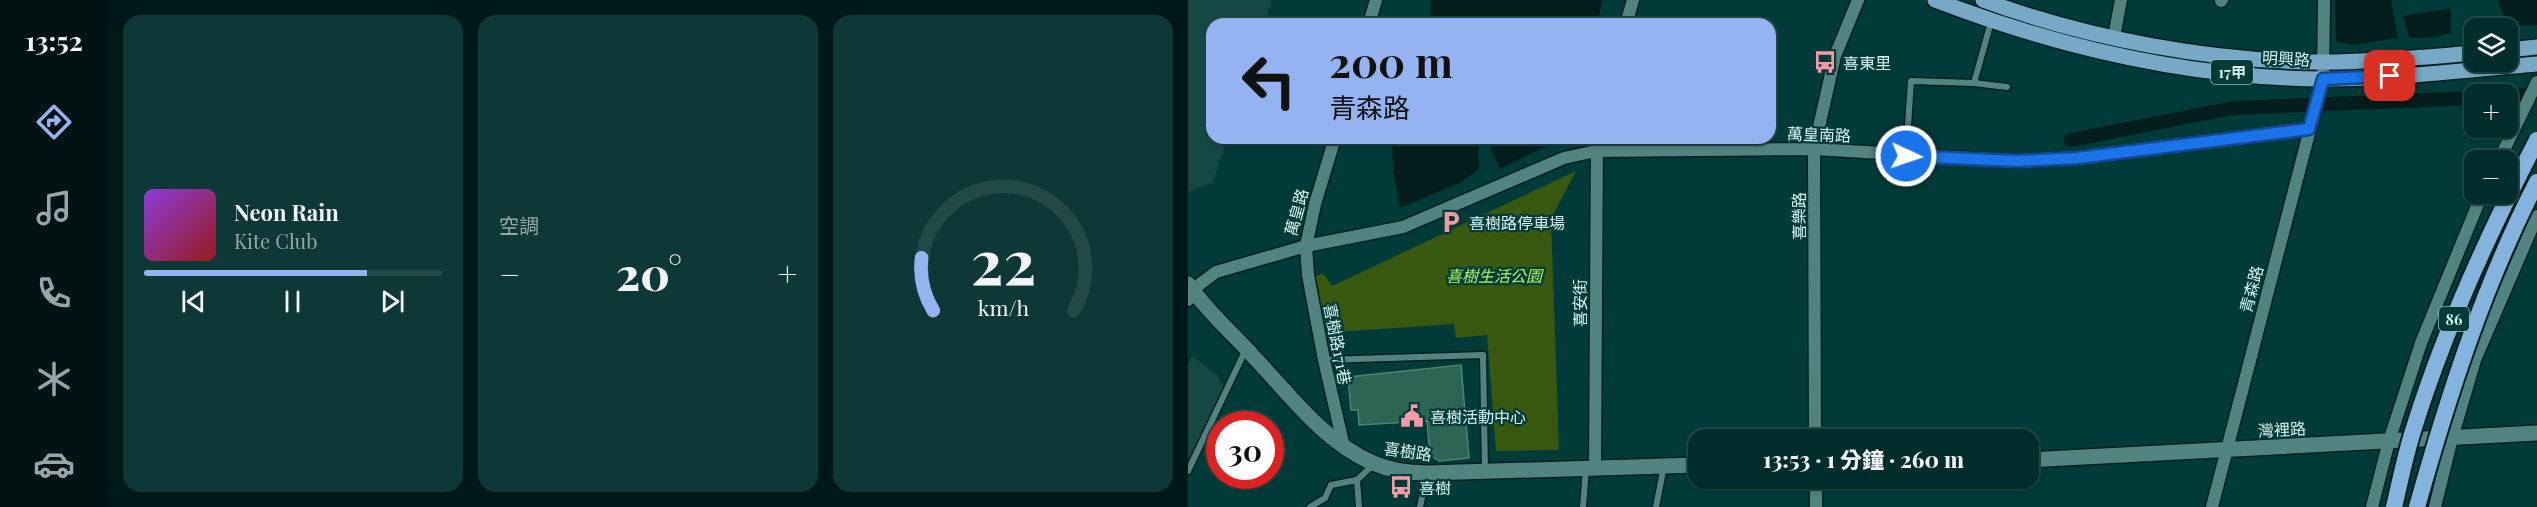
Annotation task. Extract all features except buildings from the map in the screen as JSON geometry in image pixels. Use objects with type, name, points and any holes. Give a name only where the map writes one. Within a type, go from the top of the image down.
[{"type":"highway","name":"86","points":[[2394,507],[2413,431],[2457,311],[2507,198],[2537,140]]},
{"type":"highway","name":"86","points":[[2417,507],[2435,443],[2479,314],[2537,182]]},
{"type":"main road","name":"明興路","points":[[1935,0],[1991,21],[2109,54],[2177,66],[2248,74],[2323,79],[2416,75],[2537,64]]},
{"type":"main road","name":"明興路","points":[[1993,2],[2052,22],[2114,37],[2178,49],[2240,57],[2324,62],[2464,54]]},
{"type":"main road","points":[[2518,49],[2537,47]]},
{"type":"street","points":[[1371,18],[1376,0]]},
{"type":"street","points":[[1628,18],[1633,0]]},
{"type":"street","name":"喜樂路","points":[[1815,429],[1814,149],[1835,56],[1858,0]]},
{"type":"street","points":[[2114,37],[2121,0]]},
{"type":"street","name":"青森路","points":[[2212,507],[2323,79],[2324,0]]},
{"type":"street","points":[[1991,21],[1993,2]]},
{"type":"street","points":[[2504,150],[2537,82]]},
{"type":"street","name":"萬皇南路","points":[[1306,246],[1403,227],[1597,144],[1814,149],[2017,161],[2077,158],[2310,129]]},
{"type":"street","name":"萬皇路","points":[[1190,292],[1215,272],[1306,246],[1315,204],[1333,144]]},
{"type":"street","name":"喜安街","points":[[1591,468],[1597,144]]},
{"type":"street","points":[[2372,507],[2389,441],[2421,343],[2478,204]]},
{"type":"street","points":[[2435,507],[2475,360],[2537,216]]},
{"type":"street","name":"喜樹路171巷","points":[[1306,246],[1308,275],[1324,360],[1344,447]]},
{"type":"street","name":"喜樹路","points":[[1190,292],[1320,427],[1344,447],[1374,464],[1405,472],[1427,473],[1688,465]]},
{"type":"street","name":"灣裡路","points":[[2039,459],[2537,433]]},
{"type":"street","points":[[1816,489],[1816,507]]},
{"type":"lane","points":[[1974,83],[1991,21]]},
{"type":"lane","points":[[1906,156],[1911,81],[1974,83],[2007,87]]},
{"type":"lane","points":[[1188,471],[1246,348]]},
{"type":"lane","points":[[1324,360],[1483,355],[1485,472]]},
{"type":"lane","points":[[1325,507],[1325,498],[1331,485],[1357,480],[1374,464]]},
{"type":"lane","points":[[1656,507],[1664,465]]},
{"type":"lane","points":[[1583,507],[1591,468]]},
{"type":"lane","points":[[1420,507],[1427,473]]},
{"type":"lane","points":[[1357,480],[1359,507]]},
{"type":"lane","points":[[1311,507],[1325,498]]},
{"type":"shaded area","points":[[1188,0],[1272,0],[1266,18],[1206,18],[1206,144],[1225,144],[1213,182],[1188,192]]},
{"type":"shaded area","points":[[1431,0],[1602,0],[1599,18],[1430,17]]},
{"type":"shaded area","points":[[2335,0],[2391,0],[2398,38],[2352,45],[2336,41]]},
{"type":"shaded area","points":[[2497,0],[2537,0],[2537,25],[2518,26],[2518,18],[2505,18]]},
{"type":"shaded area","points":[[2451,8],[2451,33],[2430,38],[2409,38],[2403,16]]},
{"type":"shaded area","points":[[1392,144],[1478,144],[1479,169],[1460,183],[1400,208],[1393,171]]},
{"type":"shaded area","points":[[1492,144],[1551,144],[1500,169],[1491,151]]},
{"type":"shaded area","points":[[1192,356],[1217,375],[1224,388],[1213,411],[1206,411],[1206,427],[1188,466],[1188,365]]},
{"type":"green space","name":"喜樹生活公園","points":[[1576,171],[1551,219],[1559,450],[1496,451],[1487,335],[1456,338],[1454,324],[1322,333],[1313,278],[1323,273],[1332,286]]},
{"type":"waterway","points":[[2518,95],[2523,95]]},
{"type":"waterway","points":[[2071,140],[2233,108],[2464,98]]},
{"type":"place","name":"喜東里","points":[[1825,62]]},
{"type":"place","name":"喜樹路停車場","points":[[1451,222]]},
{"type":"place","name":"喜樹活動中心","points":[[1412,416]]},
{"type":"place","name":"喜樹","points":[[1401,487]]},
{"type":"route","points":[[1906,156],[2017,161],[2077,158],[2309,129],[2323,79],[2390,76]]}]
